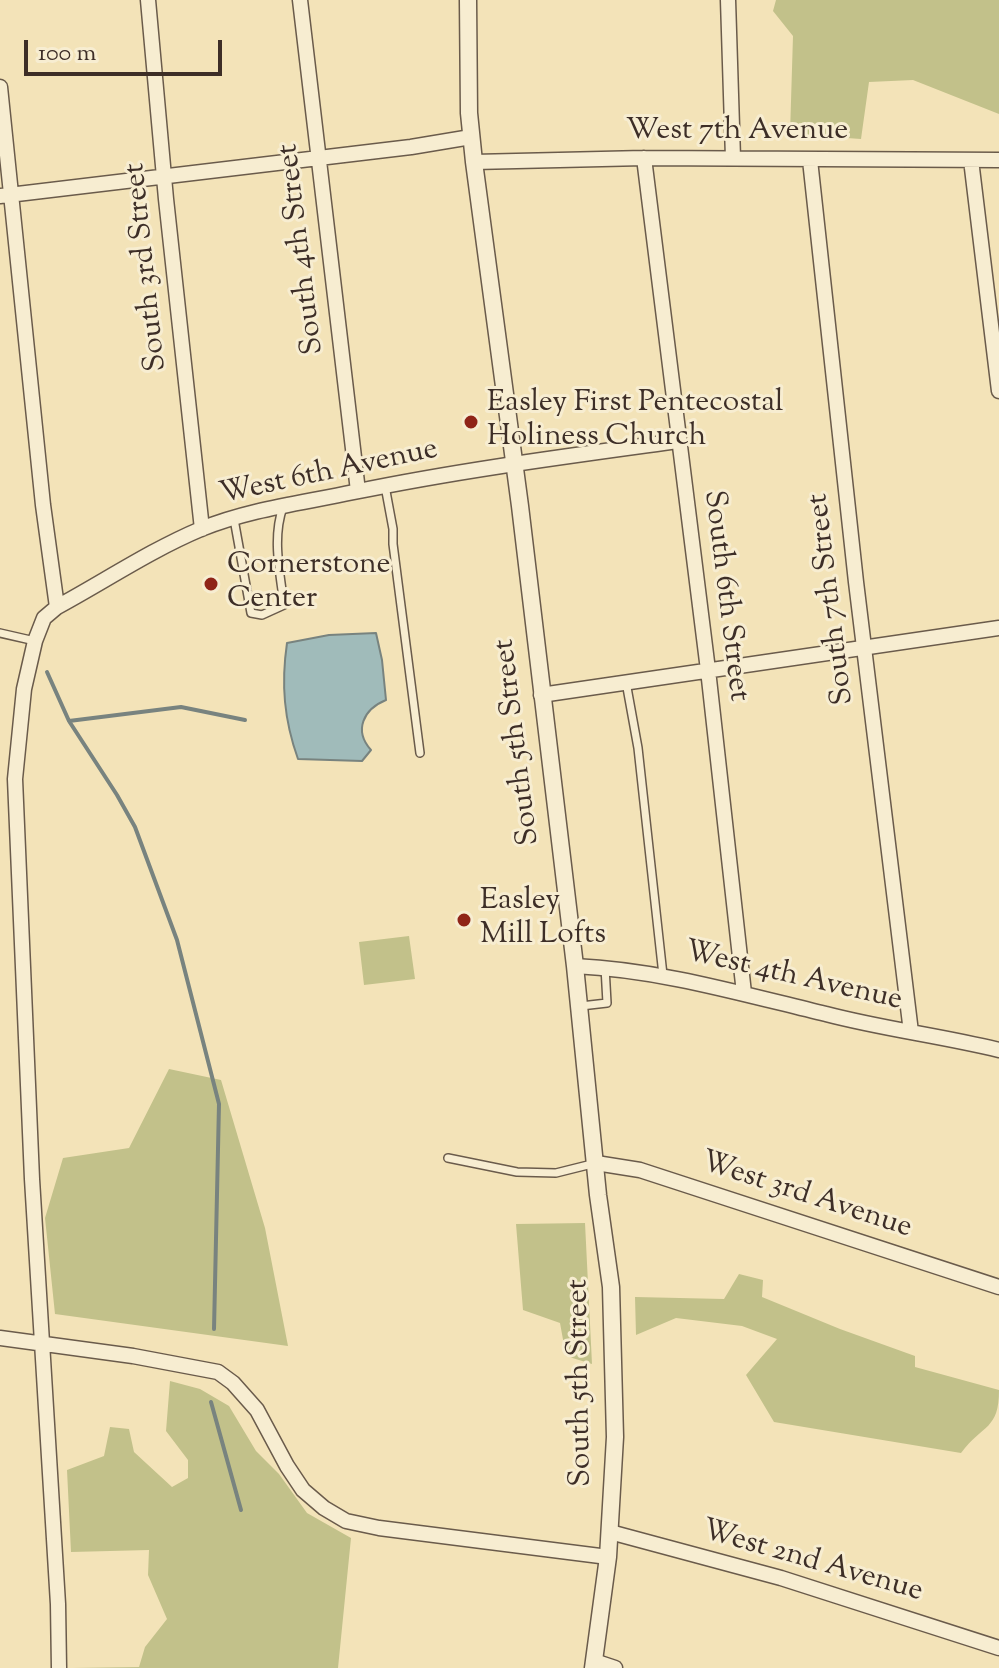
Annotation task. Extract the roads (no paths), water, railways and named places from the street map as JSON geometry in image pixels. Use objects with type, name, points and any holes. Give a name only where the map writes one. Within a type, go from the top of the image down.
[{"type":"street","name":"South 3rd Street","points":[[148,0],[202,529]]},
{"type":"street","name":"South 4th Street","points":[[300,0],[358,491]]},
{"type":"street","name":"South 5th Street","points":[[468,0],[471,137],[514,463],[611,1287],[615,1437],[608,1557],[593,1664]]},
{"type":"street","points":[[728,0],[733,158]]},
{"type":"street","points":[[0,87],[6,196],[57,607],[44,618],[35,641],[24,689],[15,779],[59,1668]]},
{"type":"street","points":[[6,196],[471,137]]},
{"type":"street","name":"West 7th Avenue","points":[[474,162],[644,158],[999,160]]},
{"type":"street","name":"South 6th Street","points":[[644,158],[708,670],[744,993]]},
{"type":"street","name":"South 7th Street","points":[[810,160],[911,1032]]},
{"type":"street","points":[[971,160],[999,391]]},
{"type":"street","name":"West 6th Avenue","points":[[57,607],[153,553],[202,529],[234,519],[384,484],[678,441]]},
{"type":"street","points":[[541,695],[999,628]]},
{"type":"street","name":"West 4th Avenue","points":[[575,966],[663,975],[828,1015],[999,1050]]},
{"type":"street","name":"West 3rd Avenue","points":[[596,1163],[640,1170],[999,1287]]},
{"type":"street","points":[[0,1338],[218,1372],[233,1383],[257,1410],[303,1490],[346,1521],[379,1528],[608,1557]]},
{"type":"street","name":"West 2nd Avenue","points":[[610,1532],[781,1578],[999,1648]]},
{"type":"street","points":[[593,1664],[615,1668]]},
{"type":"lane","points":[[384,484],[393,529],[420,753]]},
{"type":"lane","points":[[234,519],[251,613],[262,615],[284,605],[277,538],[283,506]]},
{"type":"lane","points":[[0,633],[35,641]]},
{"type":"lane","points":[[626,682],[638,748],[663,975]]},
{"type":"lane","points":[[578,1006],[607,1003],[605,967]]},
{"type":"lane","points":[[448,1158],[517,1172],[556,1173],[596,1163]]},
{"type":"water","points":[[376,633],[386,700],[372,709],[364,721],[363,735],[371,750],[362,761],[298,759],[285,702],[287,643],[329,635]]},
{"type":"waterway","points":[[47,672],[69,721],[135,827],[177,940],[219,1104],[214,1329]]},
{"type":"waterway","points":[[69,721],[181,707],[245,720]]},
{"type":"waterway","points":[[211,1402],[241,1510]]},
{"type":"place","name":"Easley First Pentecostal Holiness Church","points":[[471,422]]},
{"type":"place","name":"Cornerstone Center","points":[[211,584]]},
{"type":"place","name":"Easley Mill Lofts","points":[[464,920]]}]
